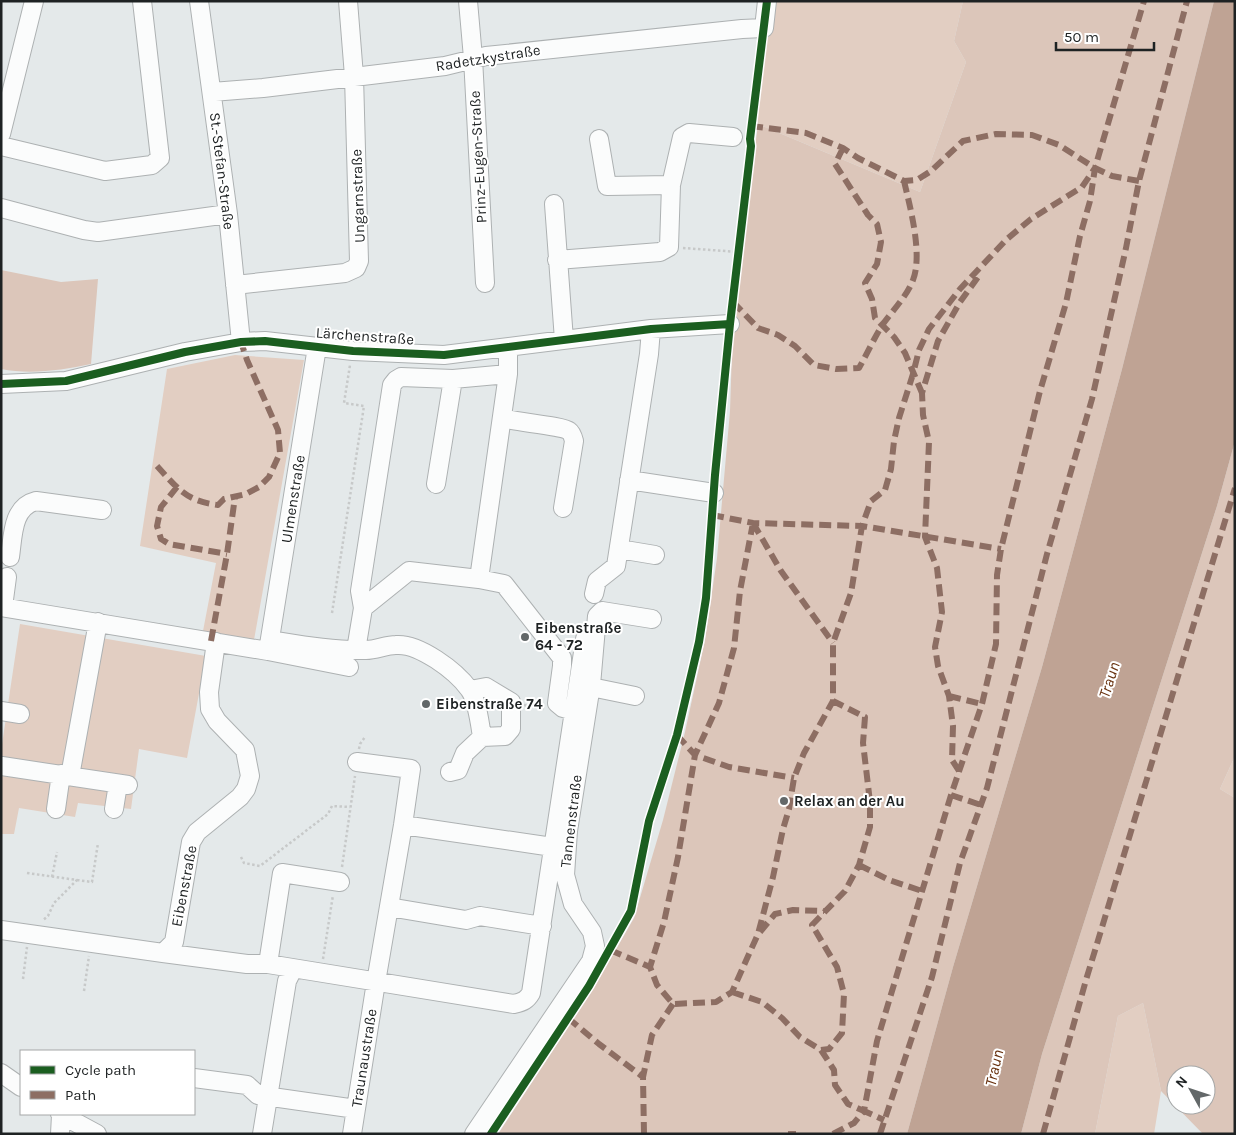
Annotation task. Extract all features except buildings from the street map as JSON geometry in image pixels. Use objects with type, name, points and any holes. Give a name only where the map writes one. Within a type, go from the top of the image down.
[{"type":"street","points":[[1,134],[34,1]]},
{"type":"street","points":[[1,146],[105,171],[152,165],[160,158],[142,1]]},
{"type":"street","name":"St.-Stefan-Straße","points":[[200,1],[228,214],[241,342]]},
{"type":"street","name":"Ungarnstraße","points":[[235,285],[345,273],[356,268],[359,262],[354,76],[348,1]]},
{"type":"street","name":"Prinz-Eugen-Straße","points":[[468,1],[473,58],[485,283]]},
{"type":"street","name":"Radetzkystraße","points":[[212,92],[263,88],[445,66],[473,58],[556,48],[764,28],[767,1]]},
{"type":"street","points":[[558,260],[660,252],[669,247],[671,185],[682,137],[689,134],[733,137]]},
{"type":"street","points":[[598,138],[607,186],[671,185]]},
{"type":"street","points":[[554,204],[564,340]]},
{"type":"street","points":[[1,208],[98,232],[228,214]]},
{"type":"street","name":"Lärchenstraße","points":[[1,384],[66,381],[185,352],[241,342],[265,341],[353,351],[444,355],[651,329],[730,324]]},
{"type":"street","points":[[594,594],[597,582],[616,566],[649,354],[651,329]]},
{"type":"street","name":"Ulmenstraße","points":[[269,645],[317,347]]},
{"type":"street","points":[[479,579],[508,374],[508,348]]},
{"type":"street","points":[[356,650],[363,608],[360,591],[392,385],[401,377],[453,379],[508,374]]},
{"type":"street","points":[[436,484],[453,379]]},
{"type":"street","points":[[503,411],[515,422],[564,428],[572,435],[574,441],[563,508]]},
{"type":"street","points":[[629,480],[714,493]]},
{"type":"street","points":[[10,557],[17,517],[24,506],[29,503],[36,501],[102,510]]},
{"type":"street","points":[[619,549],[654,555]]},
{"type":"street","points":[[363,608],[409,571],[479,579],[504,584],[562,658],[557,703],[563,708],[573,711]]},
{"type":"street","points":[[7,577],[2,607],[216,642],[356,650],[367,650],[396,644],[414,646],[444,665],[470,690],[482,737]]},
{"type":"street","points":[[1,930],[247,964],[268,964],[290,975],[321,973],[514,1004],[523,1002],[532,992],[542,926],[560,848],[573,711],[585,638],[597,624],[602,610],[652,619]]},
{"type":"street","points":[[56,809],[66,775],[98,622]]},
{"type":"street","name":"Tannenstraße","points":[[474,1134],[590,961],[595,946],[592,932],[573,904],[560,848],[591,687],[597,624]]},
{"type":"street","name":"Eibenstraße","points":[[163,953],[174,942],[191,842],[197,832],[240,797],[246,789],[250,776],[245,750],[217,721],[210,709],[209,692],[216,642]]},
{"type":"street","points":[[269,645],[349,667]]},
{"type":"street","points":[[450,772],[458,770],[465,753],[482,737],[505,736],[510,729],[511,702],[486,687],[470,690]]},
{"type":"street","points":[[591,687],[635,696]]},
{"type":"street","points":[[1,711],[20,714]]},
{"type":"street","points":[[357,762],[410,770],[403,825],[376,982]]},
{"type":"street","points":[[2,766],[123,784],[114,809]]},
{"type":"street","points":[[403,825],[560,848]]},
{"type":"street","points":[[268,964],[282,873],[340,882]]},
{"type":"street","points":[[389,907],[466,920],[480,916],[542,926]]},
{"type":"street","points":[[262,1134],[290,975]]},
{"type":"street","name":"Traunaustraße","points":[[352,1134],[376,982]]},
{"type":"street","points":[[1,1073],[20,1086]]},
{"type":"street","points":[[195,1078],[247,1085],[258,1095],[356,1109]]},
{"type":"street","points":[[60,1134],[61,1115]]},
{"type":"street","points":[[63,1115],[97,1134]]},
{"type":"path","points":[[669,247],[739,252]]},
{"type":"path","points":[[332,613],[364,406],[344,403],[353,351]]},
{"type":"path","points":[[321,973],[333,891],[340,882],[360,744],[366,737]]},
{"type":"path","points":[[241,857],[244,863],[260,866],[328,814],[332,806],[351,807]]},
{"type":"path","points":[[27,873],[92,882],[98,843]]},
{"type":"path","points":[[52,877],[58,852]]},
{"type":"path","points":[[23,979],[32,934],[37,925],[48,916],[54,903],[77,880]]},
{"type":"path","points":[[84,991],[91,942]]},
{"type":"shaded area","points":[[770,1],[963,1],[954,41],[966,62],[920,192],[758,124],[756,115]]},
{"type":"shaded area","points":[[963,1],[1214,1],[1122,369],[1042,667],[953,967],[907,1134],[498,1134],[592,991],[634,918],[663,820],[705,640],[717,558],[730,411],[733,321],[758,124],[920,192],[966,62],[954,41]]},
{"type":"shaded area","points":[[1,270],[61,282],[98,279],[91,364],[35,372],[1,369]]},
{"type":"shaded area","points":[[235,355],[304,360],[254,640],[203,631],[216,563],[140,546],[167,369]]},
{"type":"shaded area","points":[[1235,441],[1235,756],[1220,789],[1235,798],[1235,1134],[1203,1134],[1184,1115],[1216,1115],[1216,1065],[1166,1065],[1166,1096],[1161,1091],[1143,1003],[1118,1016],[1095,1134],[1021,1134],[1042,1054],[1217,506]]},
{"type":"shaded area","points":[[20,624],[206,656],[187,758],[139,749],[131,809],[78,803],[75,817],[19,808],[14,834],[1,834],[1,751]]},
{"type":"shaded area","points":[[1235,756],[1235,798],[1220,789]]},
{"type":"shaded area","points":[[1143,1003],[1161,1091],[1154,1134],[1095,1134],[1118,1016]]},
{"type":"water","name":"Traun","points":[[1214,1],[1235,1],[1235,441],[1217,506],[1042,1054],[1021,1134],[907,1134],[953,967],[1042,667],[1122,369]]},
{"type":"marked path","points":[[732,992],[762,1002],[782,1018],[800,1037],[821,1050],[834,1070],[835,1085],[848,1104],[864,1111],[877,1041],[951,795],[982,704],[996,644],[997,575],[1001,549],[1040,391],[1066,303],[1080,236],[1090,201],[1095,168],[1144,1]]},
{"type":"marked path","points":[[880,1134],[932,977],[960,863],[987,788],[1047,554],[1092,399],[1139,181],[1187,1]]},
{"type":"marked path","points":[[751,126],[806,133],[843,148],[858,158],[904,181],[917,180],[931,171],[963,141],[996,134],[1032,135],[1059,145],[1095,168],[1112,176],[1139,181]]},
{"type":"marked path","points":[[843,148],[835,164],[868,215],[877,224],[881,242],[877,264],[865,283],[872,299],[875,318],[894,337],[905,353],[922,393]]},
{"type":"marked path","points":[[753,523],[740,591],[734,648],[719,703],[695,755],[678,857],[664,922],[650,967],[657,985],[673,1004],[716,1002],[732,992],[758,934],[789,809],[794,778],[804,753],[833,701],[833,643],[851,593],[862,526],[871,501],[885,490],[891,469],[899,418],[919,350],[929,329],[960,289],[1007,239],[1031,219],[1082,187],[1095,168]]},
{"type":"marked path","points":[[733,302],[758,328],[778,335],[795,346],[814,365],[836,369],[859,368],[883,324],[907,292],[916,269],[916,244],[904,181]]},
{"type":"marked path","points":[[959,771],[952,760],[953,726],[949,696],[938,666],[935,647],[942,612],[937,568],[925,537],[929,442],[923,415],[922,393],[938,341],[960,302],[978,277]]},
{"type":"marked path","points":[[157,466],[183,493],[198,500],[218,505],[224,499],[246,494],[259,487],[269,477],[280,453],[278,430],[241,342]]},
{"type":"marked path","points":[[177,487],[161,507],[157,526],[161,539],[169,544],[227,554]]},
{"type":"marked path","points":[[1043,1134],[1086,980],[1235,488]]},
{"type":"marked path","points":[[211,641],[235,497]]},
{"type":"marked path","points":[[712,515],[753,523],[862,526],[1001,549]]},
{"type":"marked path","points":[[753,523],[781,571],[833,643]]},
{"type":"marked path","points":[[949,696],[982,704]]},
{"type":"marked path","points":[[821,1050],[829,1049],[842,1033],[844,994],[837,967],[812,925],[845,891],[859,865],[870,827],[870,802],[863,743],[865,717],[833,701]]},
{"type":"marked path","points":[[677,735],[695,755],[729,767],[794,778]]},
{"type":"marked path","points":[[951,795],[981,805]]},
{"type":"marked path","points":[[859,865],[889,880],[922,891]]},
{"type":"marked path","points":[[760,932],[775,914],[793,910],[824,911]]},
{"type":"marked path","points":[[610,950],[650,967]]},
{"type":"marked path","points":[[644,1134],[643,1077],[652,1035],[673,1004]]},
{"type":"marked path","points":[[568,1018],[643,1077]]},
{"type":"marked path","points":[[833,1134],[854,1123],[864,1111],[884,1120]]},
{"type":"marked path","points":[[788,1134],[796,1134]]},
{"type":"cycle path","points":[[491,1134],[589,986],[631,911],[649,821],[677,735],[699,642],[706,598],[715,475],[730,324],[767,1]]},
{"type":"cycle path","points":[[1,384],[66,381],[185,352],[241,342],[265,341],[353,351],[444,355],[651,329],[730,324]]},
{"type":"place","name":"Eibenstraße 64 - 72","points":[[525,637]]},
{"type":"place","name":"Eibenstraße 74","points":[[426,704]]},
{"type":"place","name":"Relax an der Au","points":[[784,801]]}]
